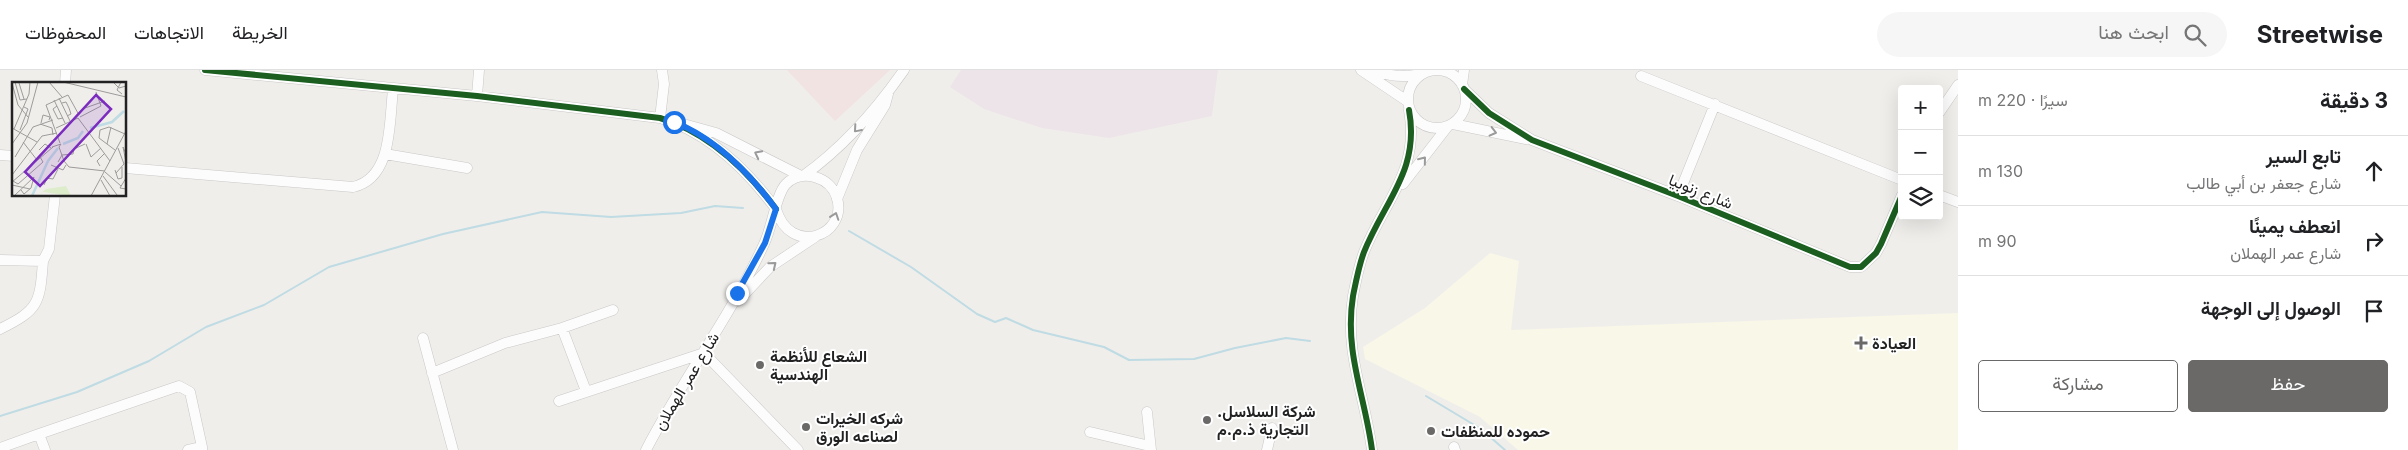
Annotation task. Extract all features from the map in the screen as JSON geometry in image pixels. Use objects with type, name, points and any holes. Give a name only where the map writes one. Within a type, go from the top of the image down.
[{"type":"street","points":[[205,70],[317,75],[394,90],[477,96],[660,118],[716,132],[802,176]]},
{"type":"street","points":[[477,96],[479,70]]},
{"type":"street","points":[[660,118],[664,84],[662,70]]},
{"type":"street","points":[[802,176],[846,142],[889,92],[904,70]]},
{"type":"street","points":[[1361,70],[1408,105],[1421,124],[1430,128],[1451,125]]},
{"type":"street","points":[[1373,70],[1387,76],[1416,75],[1428,71],[1444,71],[1457,79],[1463,87]]},
{"type":"street","points":[[1396,192],[1463,112],[1466,97],[1463,87],[1464,70]]},
{"type":"street","points":[[1372,450],[1352,355],[1351,315],[1364,252],[1396,192],[1410,154],[1412,128],[1408,105],[1412,84],[1428,71]]},
{"type":"street","points":[[1641,76],[1898,178]]},
{"type":"street","points":[[1943,107],[1958,85]]},
{"type":"street","name":"شارع زنوبيا","points":[[1463,87],[1489,113],[1532,140]]},
{"type":"street","points":[[126,168],[354,187],[363,185],[375,176],[385,154],[394,90]]},
{"type":"street","points":[[837,199],[857,150],[885,104],[889,92]]},
{"type":"street","points":[[1678,196],[1715,104]]},
{"type":"street","points":[[683,125],[735,163],[776,209],[786,229],[801,236],[818,236],[826,231],[837,217],[837,199],[833,188],[824,180],[814,176],[802,176],[794,178],[782,188],[776,209]]},
{"type":"street","name":"شارع زنوبيا","points":[[1451,125],[1532,140],[1678,196],[1855,268],[1861,267],[1876,253],[1898,204]]},
{"type":"street","points":[[385,154],[467,168]]},
{"type":"street","points":[[0,329],[24,318],[36,303],[42,282],[43,261],[49,249],[55,196]]},
{"type":"street","points":[[1943,196],[1958,202]]},
{"type":"street","name":"شارع عمر الهملان","points":[[646,450],[727,313],[765,243],[776,209]]},
{"type":"street","name":"شارع عمر الهملان","points":[[727,313],[770,267],[818,236]]},
{"type":"street","points":[[0,260],[43,261]]},
{"type":"street","points":[[432,373],[505,344],[562,328],[613,310]]},
{"type":"street","points":[[562,328],[586,391]]},
{"type":"street","points":[[423,338],[453,450]]},
{"type":"street","points":[[559,401],[704,353],[798,450]]},
{"type":"street","points":[[0,448],[178,386],[190,392],[202,448],[188,450]]},
{"type":"street","points":[[1090,432],[1151,448],[1147,412]]},
{"type":"street","points":[[1267,450],[1272,428]]},
{"type":"street","points":[[39,434],[45,450]]},
{"type":"shaded area","points":[[787,70],[890,70],[835,121]]},
{"type":"shaded area","points":[[961,70],[1218,70],[1212,116],[1109,138],[1042,128],[984,109],[950,87]]},
{"type":"shaded area","points":[[1490,253],[1519,261],[1511,330],[1958,313],[1958,450],[1518,450],[1480,417],[1365,359],[1363,347],[1425,308]]},
{"type":"waterway","points":[[0,416],[77,392],[149,361],[206,327],[264,305],[329,267],[443,234],[542,212],[611,217],[681,213],[715,206],[743,208]]},
{"type":"waterway","points":[[849,231],[911,267],[977,314],[995,322],[1006,318],[1033,330],[1104,347],[1129,360],[1194,359],[1235,348],[1286,338],[1310,341]]},
{"type":"waterway","points":[[1426,396],[1481,429],[1505,450]]},
{"type":"cycle path","points":[[205,70],[477,96],[660,118],[678,124],[725,154],[765,194],[776,209]]},
{"type":"cycle path","points":[[1464,89],[1489,113],[1532,140],[1678,196],[1850,267],[1861,267],[1876,253],[1898,204]]},
{"type":"cycle path","points":[[1372,450],[1353,355],[1351,336],[1353,296],[1364,252],[1405,168],[1410,150],[1409,110]]},
{"type":"place","name":"العيادة","points":[[1861,343]]},
{"type":"place","name":"الشعاع للأنظمة الهندسية","points":[[760,365]]},
{"type":"place","name":".شركة السلاسل التجارية ذ.م.م","points":[[1207,420]]},
{"type":"place","name":"شركه الخيرات لصناعه الورق","points":[[806,427]]},
{"type":"place","name":"حموده للمنظفات","points":[[1431,431]]},
{"type":"route","points":[[674,122],[683,125],[697,134],[735,163],[757,185],[776,209],[765,243],[737,293]]}]
